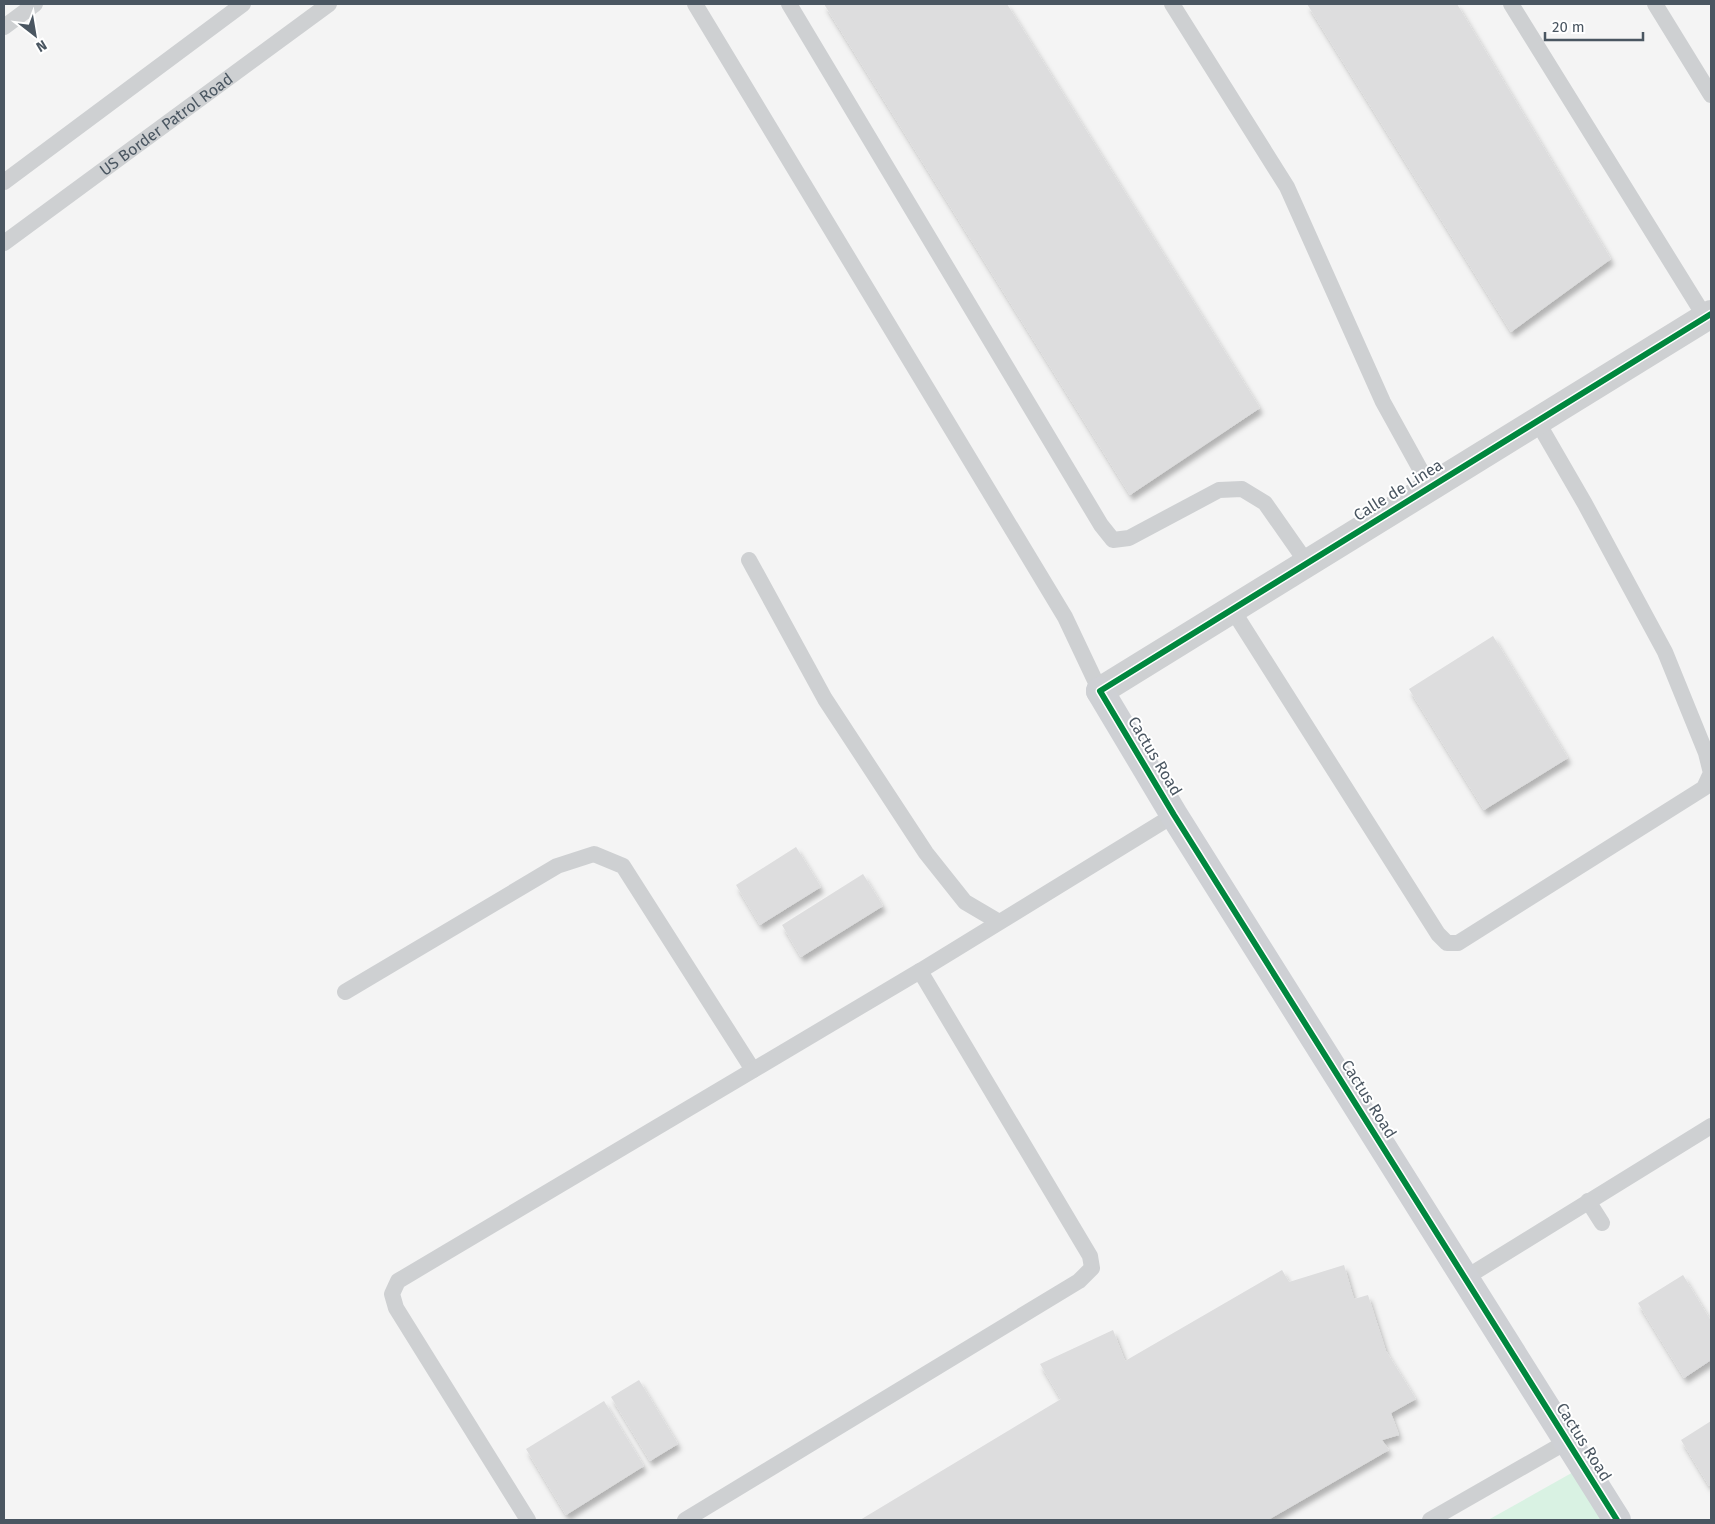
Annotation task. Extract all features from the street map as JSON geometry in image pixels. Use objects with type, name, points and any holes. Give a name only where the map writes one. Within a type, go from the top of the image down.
[{"type":"street","name":"Calle de Linea","points":[[1100,690],[1708,316]]},
{"type":"street","name":"Cactus Road","points":[[1100,690],[1174,815],[1617,1520]]},
{"type":"lane","points":[[4,27],[35,4]]},
{"type":"lane","points":[[4,182],[243,4]]},
{"type":"lane","name":"US Border Patrol Road","points":[[4,243],[329,4]]},
{"type":"lane","points":[[695,4],[1065,617],[1100,690]]},
{"type":"lane","points":[[789,4],[1101,525],[1113,540],[1129,538],[1219,490],[1242,490],[1266,503],[1307,563]]},
{"type":"lane","points":[[1172,4],[1287,186],[1383,402],[1430,487]]},
{"type":"lane","points":[[1511,4],[1708,316]]},
{"type":"lane","points":[[1655,4],[1711,95]]},
{"type":"lane","points":[[1232,609],[1438,934],[1447,943],[1458,943],[1704,788],[1711,773],[1706,753],[1665,652],[1585,504],[1537,421]]},
{"type":"lane","points":[[749,560],[825,698],[926,854],[965,902],[999,922]]},
{"type":"lane","points":[[528,1520],[396,1308],[392,1294],[398,1280],[920,971],[1174,815]]},
{"type":"lane","points":[[345,992],[557,866],[594,854],[624,866],[753,1070]]},
{"type":"lane","points":[[685,1520],[1079,1281],[1092,1268],[1090,1256],[920,971]]},
{"type":"lane","points":[[1465,1278],[1711,1126]]},
{"type":"lane","points":[[1588,1201],[1602,1223]]},
{"type":"lane","points":[[1430,1520],[1568,1441]]},
{"type":"green space","points":[[1584,1466],[1619,1520],[1488,1520]]},
{"type":"building","points":[[824,4],[1007,4],[1260,408],[1130,495]]},
{"type":"building","points":[[1307,4],[1457,4],[1611,259],[1511,332]]},
{"type":"building","points":[[1493,636],[1568,758],[1484,810],[1409,689]]},
{"type":"building","points":[[796,847],[821,887],[760,925],[736,885]]},
{"type":"building","points":[[863,874],[883,906],[801,957],[782,925]]},
{"type":"building","points":[[1344,1265],[1354,1299],[1368,1295],[1386,1351],[1416,1399],[1391,1413],[1399,1435],[1382,1440],[1389,1450],[1268,1520],[860,1520],[1061,1399],[1040,1364],[1113,1330],[1125,1361],[1282,1270],[1289,1282]]},
{"type":"building","points":[[1683,1275],[1711,1321],[1711,1360],[1684,1378],[1638,1303]]},
{"type":"building","points":[[639,1380],[678,1444],[650,1461],[611,1397]]},
{"type":"building","points":[[604,1401],[644,1466],[566,1515],[526,1449]]},
{"type":"building","points":[[1711,1421],[1711,1484],[1709,1486],[1681,1440]]},
{"type":"cycle path","points":[[1617,1520],[1174,815],[1100,691],[1711,314]]}]
